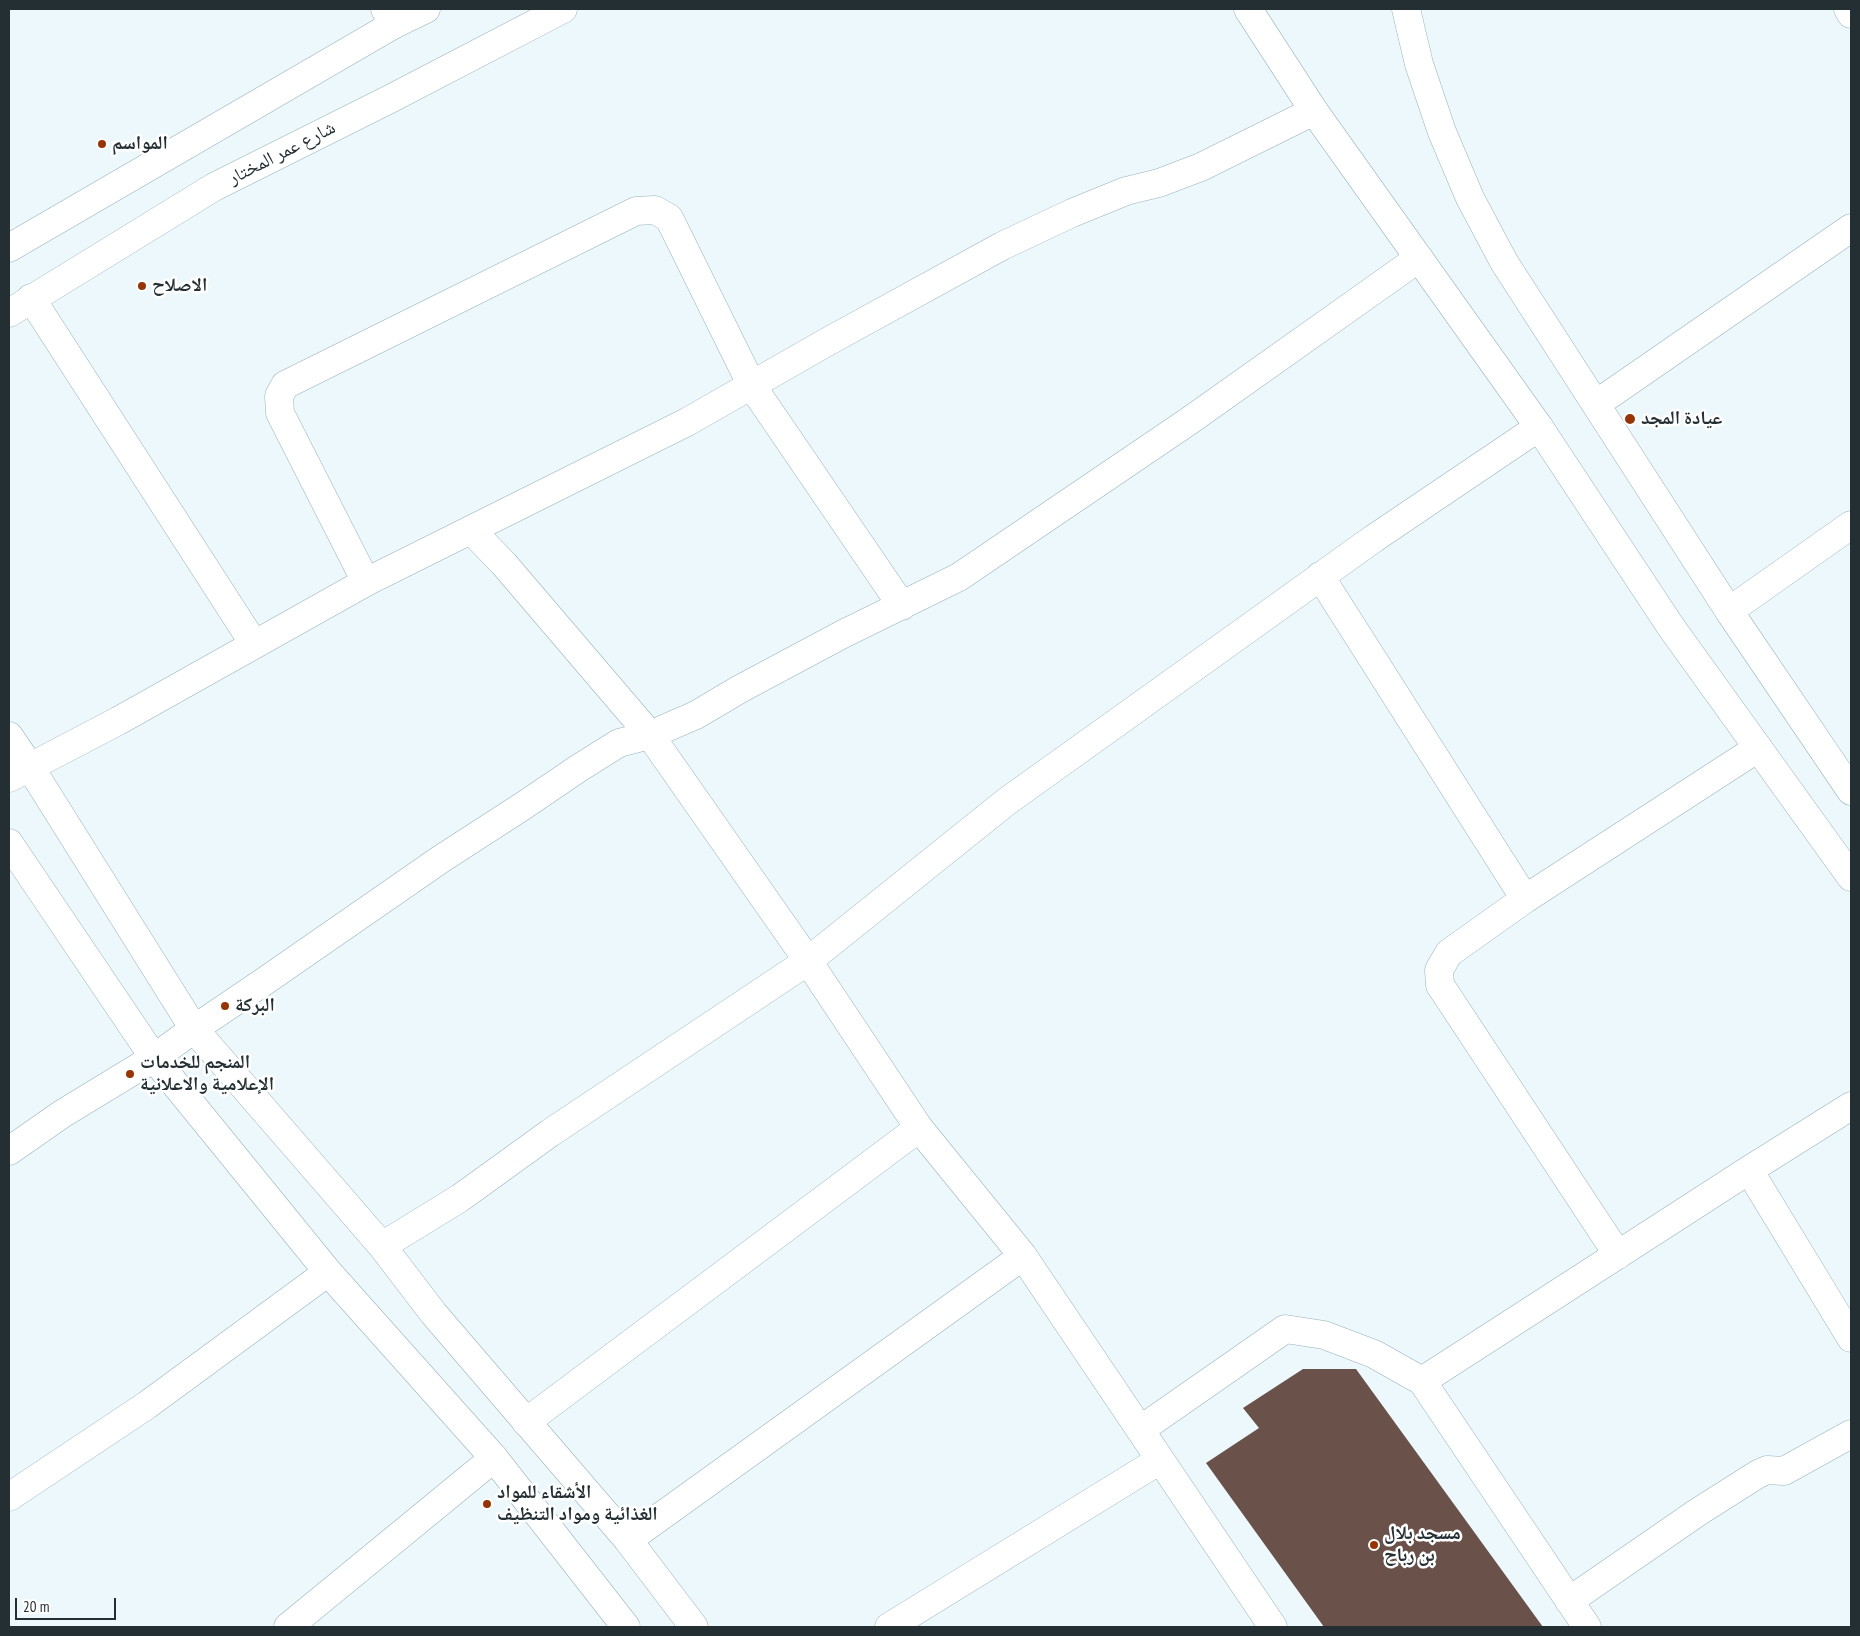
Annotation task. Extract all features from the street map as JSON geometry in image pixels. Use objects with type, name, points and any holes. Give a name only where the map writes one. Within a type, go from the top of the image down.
[{"type":"street","points":[[9,248],[389,17],[426,9]]},
{"type":"street","name":"شارع عمر المختار","points":[[20,306],[214,187],[390,99],[563,9]]},
{"type":"street","points":[[1248,9],[1314,110],[1539,427],[1671,627],[1851,877]]},
{"type":"street","points":[[1406,9],[1419,64],[1436,115],[1470,198],[1504,262],[1728,611],[1851,791]]},
{"type":"street","points":[[1848,9],[1851,14]]},
{"type":"street","points":[[20,773],[366,582],[472,531],[687,422],[827,342],[1002,246],[1072,213],[1126,191],[1159,182],[1201,166],[1314,110]]},
{"type":"street","points":[[366,582],[280,413],[279,396],[285,385],[636,211],[655,210],[669,218],[752,386],[902,606]]},
{"type":"street","points":[[1596,404],[1851,228]]},
{"type":"street","points":[[9,1150],[62,1114],[154,1058],[194,1028],[441,859],[620,743],[650,735],[696,715],[789,662],[959,577],[1197,416],[1419,258]]},
{"type":"street","points":[[20,306],[254,644]]},
{"type":"street","points":[[382,1246],[460,1198],[550,1132],[808,961],[1006,802],[1320,576],[1539,427]]},
{"type":"street","points":[[1728,611],[1851,525]]},
{"type":"street","points":[[472,531],[504,564],[650,735],[808,961],[919,1128],[1023,1256],[1273,1627]]},
{"type":"street","points":[[1320,576],[1432,755],[1525,898]]},
{"type":"street","points":[[9,736],[20,773],[194,1028],[382,1246],[434,1314],[628,1540],[694,1627]]},
{"type":"street","points":[[1618,1255],[1440,985],[1440,970],[1449,953],[1525,898],[1758,748]]},
{"type":"street","points":[[9,843],[154,1058],[328,1272],[494,1458],[626,1627]]},
{"type":"street","points":[[1422,1381],[1851,1106]]},
{"type":"street","points":[[526,1422],[919,1128]]},
{"type":"street","points":[[1749,1170],[1851,1338]]},
{"type":"street","points":[[628,1540],[1023,1256]]},
{"type":"street","points":[[9,1497],[147,1406],[328,1272]]},
{"type":"street","points":[[1140,1430],[1285,1329],[1324,1335],[1374,1354],[1422,1381],[1587,1627]]},
{"type":"street","points":[[1569,1600],[1698,1512],[1758,1474],[1767,1470],[1784,1472],[1851,1434]]},
{"type":"street","points":[[288,1627],[494,1458]]},
{"type":"street","points":[[889,1627],[1160,1460]]},
{"type":"building","name":"مسجد بلال بن رباح","points":[[1303,1369],[1356,1369],[1543,1627],[1324,1627],[1206,1463],[1259,1428],[1243,1408]]},
{"type":"place","name":"المواسم","points":[[102,144]]},
{"type":"place","name":"الاصلاح","points":[[142,286]]},
{"type":"place","name":"عيادة المجد","points":[[1630,419]]},
{"type":"place","name":"البركة","points":[[225,1006]]},
{"type":"place","name":"المنجم للخدمات الإعلامية والاعلانية","points":[[130,1074]]},
{"type":"place","name":"الأشقاء للمواد الغذائية ومواد التنظيف","points":[[487,1504]]},
{"type":"place","name":"مسجد بلال بن رباح","points":[[1374,1545]]}]
